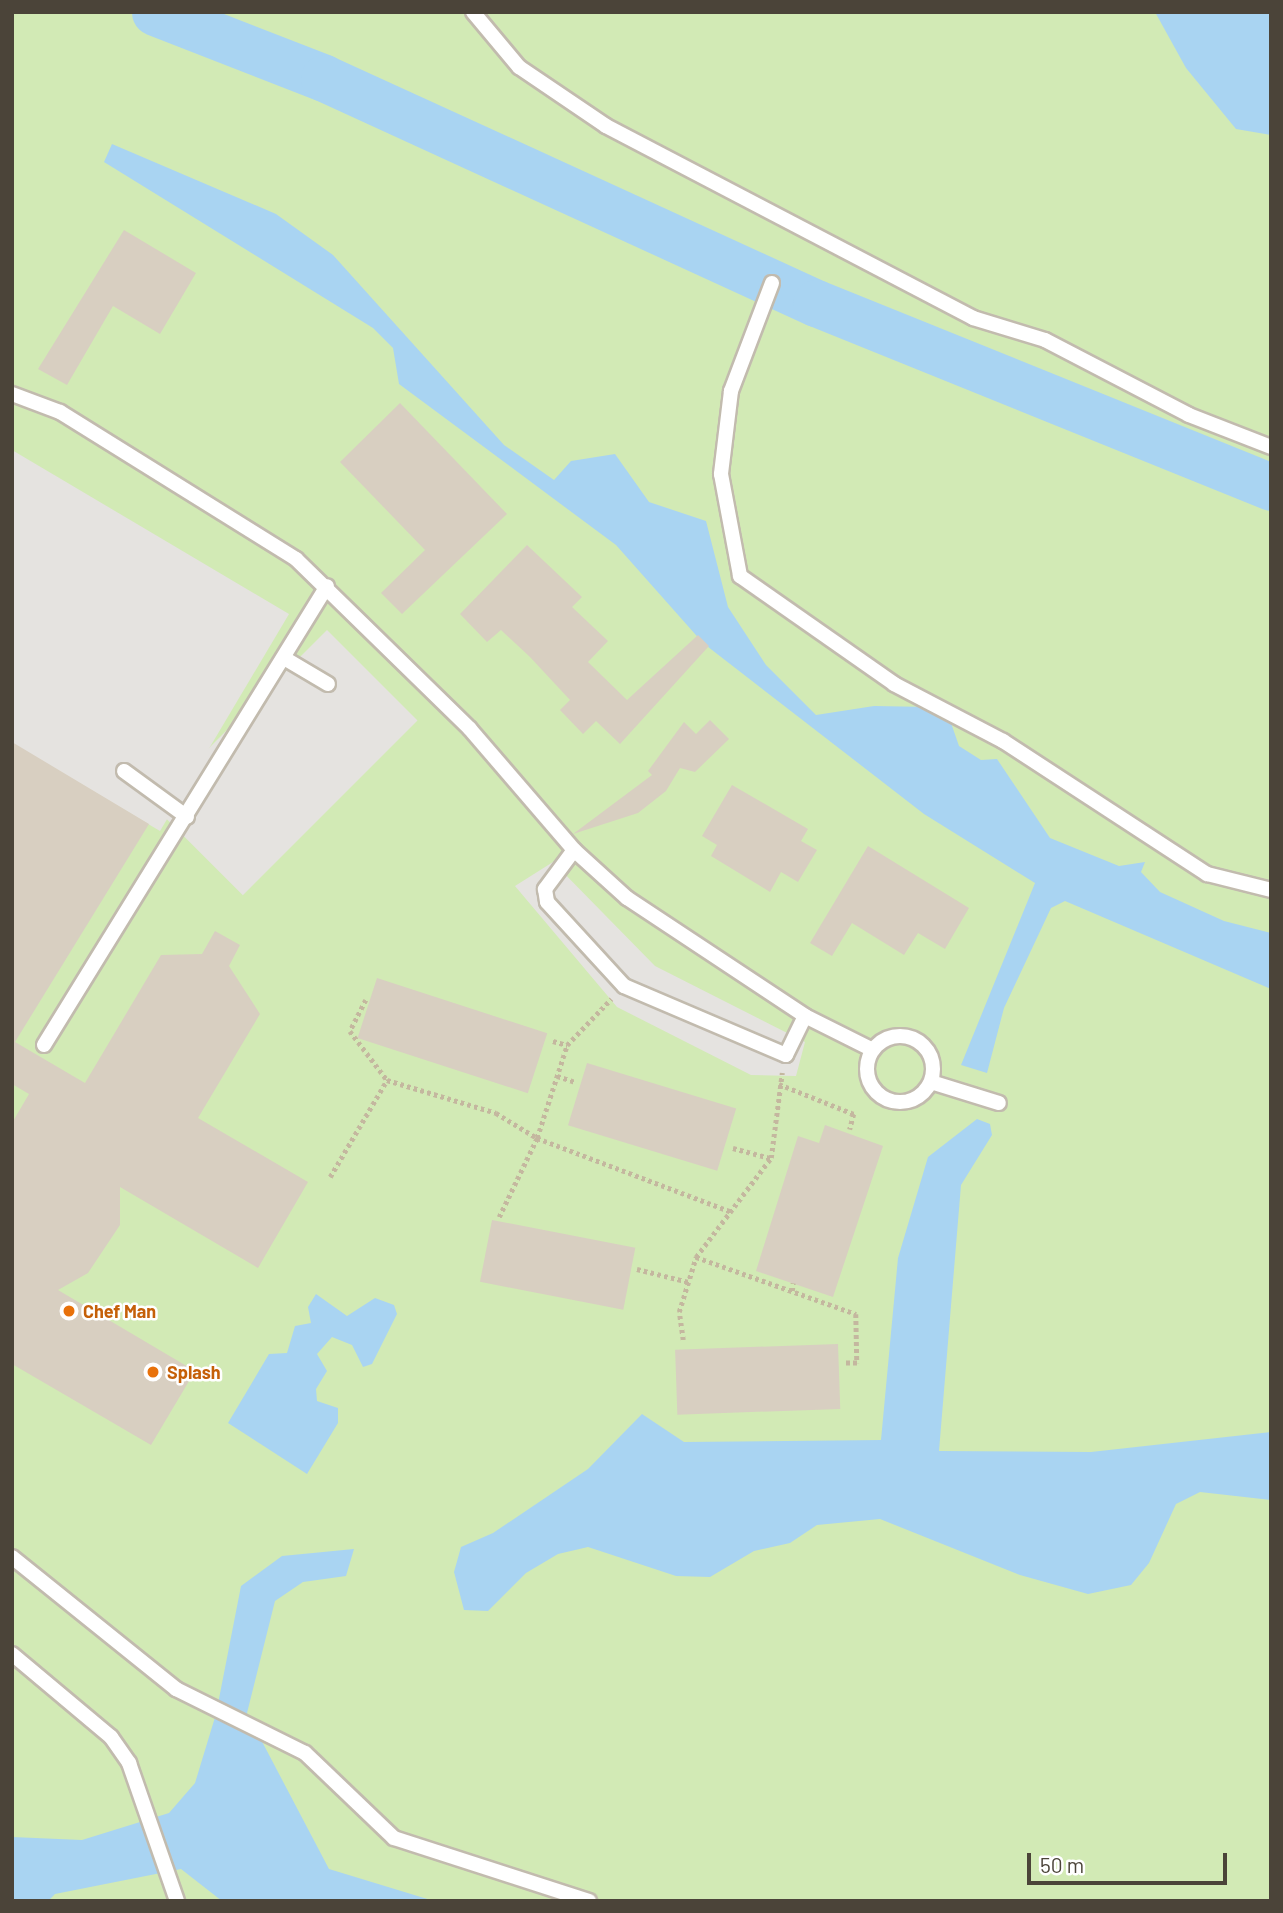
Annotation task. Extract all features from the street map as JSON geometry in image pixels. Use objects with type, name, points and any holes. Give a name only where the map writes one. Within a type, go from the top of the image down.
[{"type":"lane","points":[[473,12],[519,67],[606,126],[973,318],[1045,340],[1189,415],[1271,447]]},
{"type":"lane","points":[[772,283],[731,391],[720,474],[740,576],[894,684],[1003,741],[1207,874],[1271,890]]},
{"type":"lane","points":[[12,394],[60,412],[281,547],[327,586],[470,729],[574,850],[627,898],[805,1016],[873,1050]]},
{"type":"lane","points":[[44,1045],[327,586]]},
{"type":"lane","points":[[284,658],[328,684]]},
{"type":"lane","points":[[124,771],[187,817]]},
{"type":"lane","points":[[574,850],[545,889],[547,902],[624,986],[786,1055],[805,1016]]},
{"type":"lane","points":[[895,1036],[920,1042],[934,1064],[931,1082],[906,1102],[881,1097],[867,1075],[873,1050],[895,1036]]},
{"type":"lane","points":[[931,1082],[999,1103]]},
{"type":"lane","points":[[12,1558],[176,1689],[305,1753],[394,1838],[589,1901]]},
{"type":"lane","points":[[12,1654],[111,1737],[129,1763],[177,1901]]},
{"type":"path","points":[[499,1216],[537,1138],[567,1045],[624,986]]},
{"type":"path","points":[[366,1000],[350,1031],[387,1080],[496,1113],[537,1138],[732,1212]]},
{"type":"path","points":[[553,1041],[567,1045]]},
{"type":"path","points":[[683,1340],[680,1312],[696,1257],[771,1158],[779,1084],[786,1055]]},
{"type":"path","points":[[557,1076],[575,1082]]},
{"type":"path","points":[[330,1177],[387,1080]]},
{"type":"path","points":[[779,1084],[854,1114],[850,1129]]},
{"type":"path","points":[[733,1148],[771,1158]]},
{"type":"path","points":[[696,1257],[856,1314],[857,1363],[844,1363]]},
{"type":"path","points":[[637,1269],[689,1282]]},
{"type":"path","points":[[792,1291],[793,1283]]},
{"type":"green space","points":[[12,12],[1271,12],[1271,1901],[12,1901]]},
{"type":"shaded area","points":[[12,450],[289,614],[160,831],[12,743]]},
{"type":"shaded area","points":[[327,630],[418,721],[243,895],[152,805]]},
{"type":"shaded area","points":[[553,862],[655,966],[805,1042],[796,1076],[751,1075],[617,1007],[515,886]]},
{"type":"water","points":[[1155,12],[1271,12],[1271,135],[1236,129],[1186,68]]},
{"type":"water","points":[[112,144],[276,214],[333,255],[504,445],[554,480],[571,461],[615,454],[649,502],[706,521],[728,607],[766,665],[816,715],[874,706],[931,707],[950,720],[959,746],[981,760],[997,759],[1050,838],[1119,866],[1145,862],[1141,872],[1160,892],[1224,921],[1271,933],[1271,989],[1065,901],[1051,908],[1004,1008],[987,1073],[961,1065],[1035,883],[924,814],[703,643],[616,545],[399,384],[393,348],[373,328],[104,162]]},
{"type":"water","points":[[977,1119],[990,1124],[992,1135],[961,1185],[939,1451],[1091,1452],[1271,1432],[1271,1500],[1200,1492],[1176,1504],[1149,1563],[1131,1585],[1088,1594],[1020,1575],[880,1519],[817,1525],[790,1543],[754,1551],[710,1577],[676,1576],[588,1547],[558,1554],[526,1573],[488,1611],[464,1610],[454,1572],[461,1547],[493,1533],[588,1469],[642,1414],[684,1442],[881,1440],[898,1258],[928,1157]]},
{"type":"water","points":[[316,1294],[347,1316],[375,1298],[394,1305],[397,1314],[372,1364],[363,1367],[352,1345],[332,1337],[317,1354],[327,1371],[316,1389],[317,1401],[338,1408],[338,1423],[307,1474],[228,1423],[269,1354],[287,1353],[295,1326],[311,1323],[308,1307]]},
{"type":"water","points":[[354,1549],[346,1576],[303,1582],[275,1601],[247,1713],[329,1869],[434,1901],[222,1901],[181,1869],[55,1894],[48,1901],[12,1901],[12,1837],[82,1840],[169,1813],[195,1783],[216,1714],[241,1586],[282,1556]]},
{"type":"building","points":[[124,230],[196,273],[160,334],[113,306],[67,385],[38,369]]},
{"type":"building","points":[[400,403],[507,514],[402,614],[381,593],[425,550],[340,462]]},
{"type":"building","points":[[527,545],[582,597],[572,607],[608,641],[588,662],[627,700],[698,635],[709,646],[620,744],[596,721],[583,734],[560,710],[570,700],[530,657],[501,630],[487,642],[460,614]]},
{"type":"building","points":[[710,720],[729,739],[695,772],[680,768],[666,791],[638,813],[573,834],[652,775],[648,771],[684,722],[696,734]]},
{"type":"building","points":[[12,742],[149,824],[15,1042],[85,1083],[161,955],[202,954],[215,931],[240,945],[229,966],[260,1014],[198,1118],[308,1182],[258,1268],[120,1187],[120,1225],[88,1273],[58,1290],[195,1371],[151,1445],[12,1364],[12,1123],[29,1094],[12,1084]]},
{"type":"building","points":[[732,785],[808,829],[801,841],[817,850],[798,882],[781,872],[770,892],[711,856],[717,845],[702,836]]},
{"type":"building","points":[[868,846],[969,908],[945,949],[918,933],[904,955],[852,923],[832,956],[810,943]]},
{"type":"building","points":[[377,978],[547,1033],[528,1093],[358,1038]]},
{"type":"building","points":[[587,1063],[736,1109],[717,1171],[568,1125]]},
{"type":"building","points":[[825,1125],[883,1146],[833,1297],[756,1271],[798,1136],[819,1143]]},
{"type":"building","points":[[492,1220],[635,1248],[623,1310],[480,1282]]},
{"type":"building","points":[[838,1344],[840,1409],[677,1415],[675,1350]]},
{"type":"waterway","points":[[155,12],[324,78],[816,303],[1271,487]]},
{"type":"place","name":"Chef Man","points":[[69,1311]]},
{"type":"place","name":"Splash","points":[[153,1372]]}]
